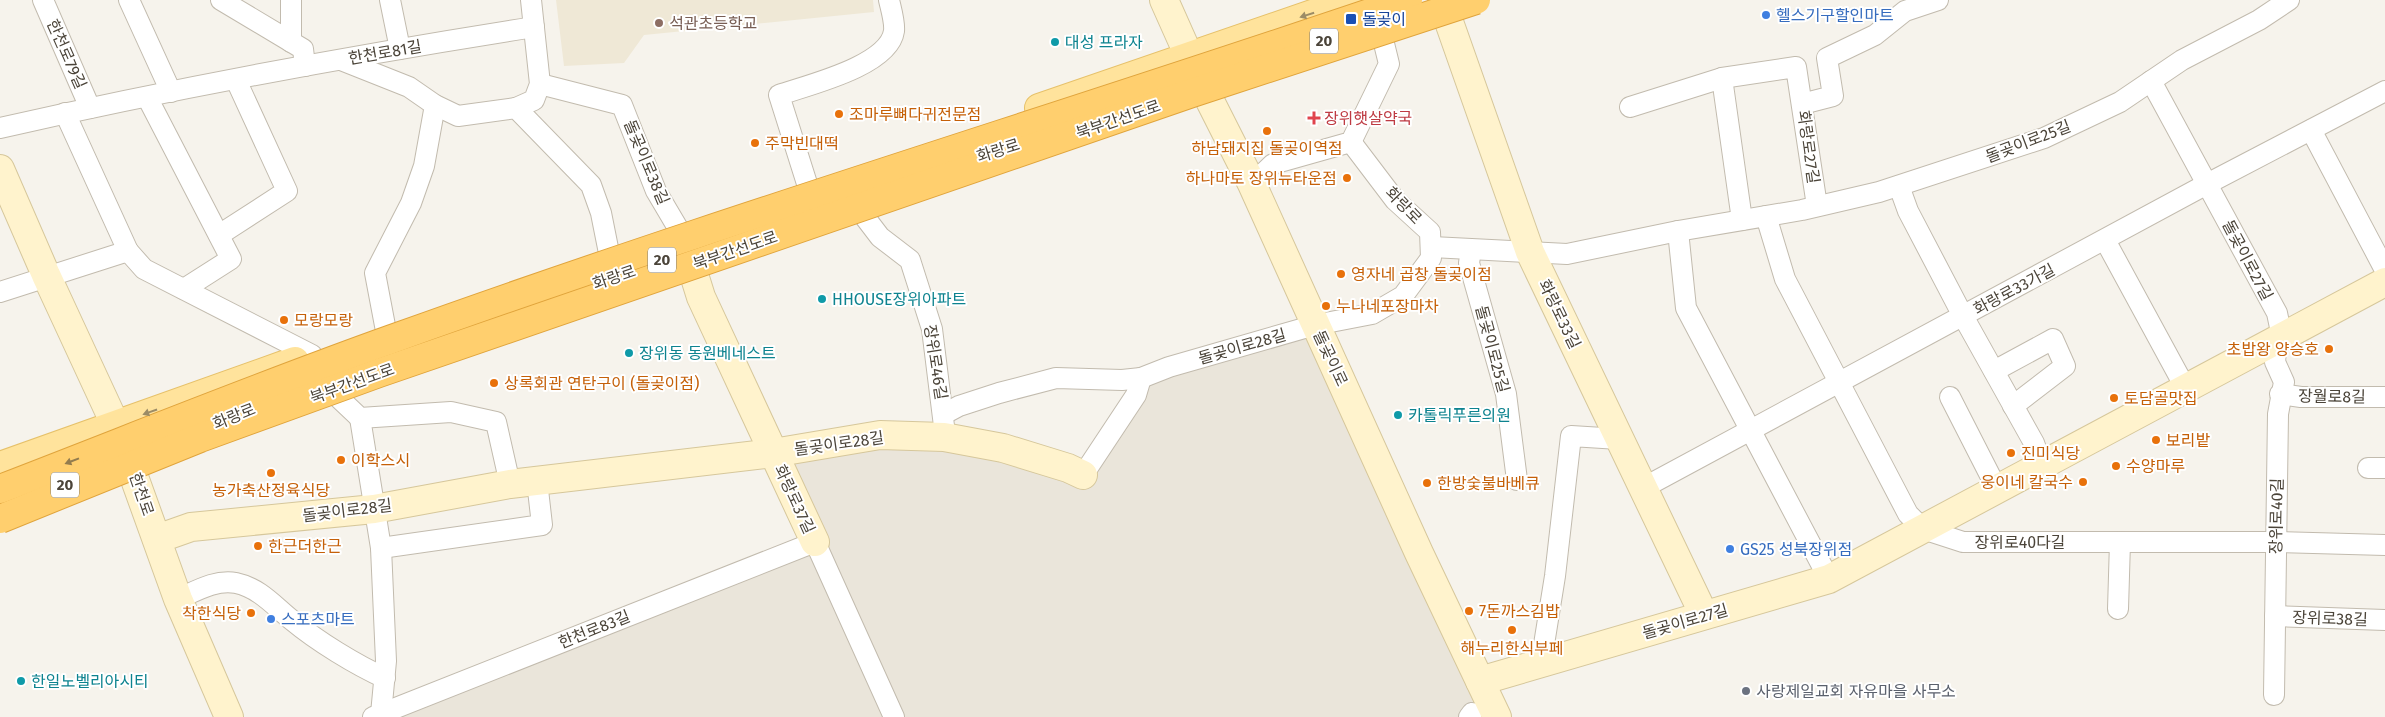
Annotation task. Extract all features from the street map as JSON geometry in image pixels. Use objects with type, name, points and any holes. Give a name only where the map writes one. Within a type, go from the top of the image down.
[{"type":"highway","name":"북부간선도로","points":[[0,489],[391,339],[742,219],[1158,85],[1408,0]]},
{"type":"highway","name":"북부간선도로","points":[[0,519],[200,438],[379,373],[1192,93],[1476,0]]},
{"type":"main road","name":"화랑로","points":[[0,511],[129,456],[206,428],[321,380],[684,243],[809,190],[1189,55],[1353,0]]},
{"type":"main road","name":"화랑로","points":[[0,466],[312,355],[610,258],[684,243],[1008,148],[1445,1]]},
{"type":"street","name":"한천로79길","points":[[43,0],[90,108]]},
{"type":"street","points":[[129,0],[171,92]]},
{"type":"street","points":[[222,0],[303,49],[305,66]]},
{"type":"street","points":[[291,0],[291,42]]},
{"type":"street","points":[[390,0],[400,49]]},
{"type":"street","points":[[342,60],[409,86],[435,106],[458,116],[516,108],[534,100],[540,84],[531,0]]},
{"type":"street","points":[[809,190],[779,95],[856,70],[886,47],[894,31],[889,0]]},
{"type":"street","name":"돌곶이로","points":[[1164,0],[1202,83],[1252,184],[1451,621],[1480,680],[1479,716]]},
{"type":"street","name":"화랑로27길","points":[[1817,206],[1802,104],[1833,96],[1827,58],[1875,36],[1905,11],[1938,0]]},
{"type":"street","name":"돌곶이로25길","points":[[1432,248],[1568,254],[1678,231],[1817,206],[1899,186],[2044,138],[2120,102],[2182,60],[2259,20],[2288,0]]},
{"type":"street","name":"화랑로33길","points":[[1445,1],[1530,252],[1704,615]]},
{"type":"street","points":[[1252,184],[1273,164],[1351,142],[1389,64],[1379,23]]},
{"type":"street","name":"한천로81길","points":[[0,128],[65,113],[305,66],[534,27]]},
{"type":"street","points":[[1260,31],[1258,47],[1272,59]]},
{"type":"street","points":[[1630,106],[1722,78],[1796,67],[1802,104]]},
{"type":"street","points":[[1722,78],[1742,220]]},
{"type":"street","points":[[219,235],[287,191],[236,80]]},
{"type":"street","points":[[2151,81],[2207,184]]},
{"type":"street","name":"돌곶이로38길","points":[[540,84],[622,105],[656,191],[684,243]]},
{"type":"street","name":"화랑로33가길","points":[[1643,488],[2207,184],[2385,92]]},
{"type":"street","points":[[146,97],[231,258],[184,289]]},
{"type":"street","points":[[386,331],[375,274],[411,203],[424,166],[435,106]]},
{"type":"street","name":"화랑로","points":[[516,108],[591,185],[602,213],[610,258]]},
{"type":"street","points":[[65,113],[70,128],[128,250],[144,269],[312,355]]},
{"type":"street","points":[[2311,130],[2385,270]]},
{"type":"street","name":"화랑로","points":[[1351,142],[1395,200],[1430,232],[1432,248]]},
{"type":"street","name":"한천로","points":[[2,180],[129,456],[178,599],[229,717]]},
{"type":"street","name":"돌곶이로27길","points":[[2207,184],[2277,313],[2280,339]]},
{"type":"street","points":[[1899,186],[1908,211],[1963,316],[2034,443],[2042,465]]},
{"type":"street","name":"장위로46길","points":[[848,196],[880,236],[910,260],[932,329],[944,426]]},
{"type":"street","points":[[1766,216],[1786,279],[1908,514],[1923,529]]},
{"type":"street","points":[[1678,231],[1686,308],[1829,579]]},
{"type":"street","points":[[2106,240],[2186,389]]},
{"type":"street","name":"화랑로37길","points":[[684,243],[702,297],[894,717]]},
{"type":"street","points":[[1315,325],[1372,314],[1403,296],[1431,258],[1432,248]]},
{"type":"street","points":[[0,292],[128,250]]},
{"type":"street","name":"돌곶이로25길","points":[[1471,250],[1469,263],[1506,394],[1517,480]]},
{"type":"street","name":"돌곶이로27길","points":[[1480,680],[1829,579],[2385,282]]},
{"type":"street","name":"돌곶이로28길","points":[[944,426],[958,406],[998,393],[1056,378],[1122,380],[1141,378],[1169,367],[1315,325]]},
{"type":"street","points":[[1994,371],[2053,339],[2066,366],[2013,406]]},
{"type":"street","name":"장위로40길","points":[[2274,695],[2280,394],[2284,382],[2275,362],[2280,339]]},
{"type":"street","name":"돌곶이로28길","points":[[158,539],[191,527],[374,509],[510,484],[773,453],[944,426],[1003,448],[1068,468],[1083,475],[1136,395],[1141,378]]},
{"type":"street","points":[[321,380],[360,418],[381,548],[386,661],[385,678],[377,716]]},
{"type":"street","name":"장월로8길","points":[[2280,394],[2385,397]]},
{"type":"street","points":[[191,397],[190,414],[206,428]]},
{"type":"street","points":[[1950,397],[1997,490]]},
{"type":"street","points":[[360,418],[451,412],[496,422],[510,484]]},
{"type":"street","points":[[1541,663],[1555,576],[1571,436],[1619,439]]},
{"type":"street","points":[[381,548],[542,525],[537,481]]},
{"type":"street","name":"장위로40다길","points":[[1923,529],[1963,542],[2385,544]]},
{"type":"street","name":"한천로83길","points":[[377,716],[815,542]]},
{"type":"street","points":[[2118,609],[2120,542]]},
{"type":"street","points":[[178,599],[214,584],[236,583],[265,596],[294,622],[368,670],[385,678]]},
{"type":"street","name":"장위로38길","points":[[2275,616],[2385,620]]},
{"type":"shaded area","name":"석관초등학교","points":[[556,0],[873,0],[874,12],[644,35],[624,63],[564,66]]},
{"type":"shaded area","points":[[1310,333],[1487,717],[386,717],[824,545],[780,457],[906,441],[962,446],[1089,485],[1149,384]]},
{"type":"place","name":"헬스기구할인마트","points":[[1766,15]]},
{"type":"place","name":"돌곶이","points":[[1351,19]]},
{"type":"place","name":"석관초등학교","points":[[659,23]]},
{"type":"place","name":"대성 프라자","points":[[1055,42]]},
{"type":"place","name":"조마루뼈다귀전문점","points":[[839,114]]},
{"type":"place","name":"장위햇살약국","points":[[1314,118]]},
{"type":"place","name":"하남돼지집 돌곶이역점","points":[[1267,131]]},
{"type":"place","name":"주막빈대떡","points":[[755,143]]},
{"type":"place","name":"하나마토 장위뉴타운점","points":[[1347,178]]},
{"type":"place","name":"영자네 곱창 돌곶이점","points":[[1341,274]]},
{"type":"place","name":"HHOUSE장위아파트","points":[[822,299]]},
{"type":"place","name":"누나네포장마차","points":[[1326,306]]},
{"type":"place","name":"모랑모랑","points":[[284,320]]},
{"type":"place","name":"초밥왕 양승호","points":[[2329,349]]},
{"type":"place","name":"장위동 동원베네스트","points":[[629,353]]},
{"type":"place","name":"상록회관 연탄구이 (돌곶이점)","points":[[494,383]]},
{"type":"place","name":"토담골맛집","points":[[2114,398]]},
{"type":"place","name":"카톨릭푸른의원","points":[[1398,415]]},
{"type":"place","name":"보리밭","points":[[2156,440]]},
{"type":"place","name":"진미식당","points":[[2011,453]]},
{"type":"place","name":"이학스시","points":[[341,460]]},
{"type":"place","name":"수양마루","points":[[2116,466]]},
{"type":"place","name":"농가축산정육식당","points":[[271,473]]},
{"type":"place","name":"웅이네 칼국수","points":[[2083,482]]},
{"type":"place","name":"한방숯불바베큐","points":[[1427,483]]},
{"type":"place","name":"한근더한근","points":[[258,546]]},
{"type":"place","name":"GS25 성북장위점","points":[[1730,549]]},
{"type":"place","name":"7돈까스김밥","points":[[1469,611]]},
{"type":"place","name":"착한식당","points":[[251,613]]},
{"type":"place","name":"스포츠마트","points":[[271,619]]},
{"type":"place","name":"해누리한식부페","points":[[1512,630]]},
{"type":"place","name":"한일노벨리아시티","points":[[21,681]]},
{"type":"place","name":"사랑제일교회 자유마을 사무소","points":[[1746,691]]}]
